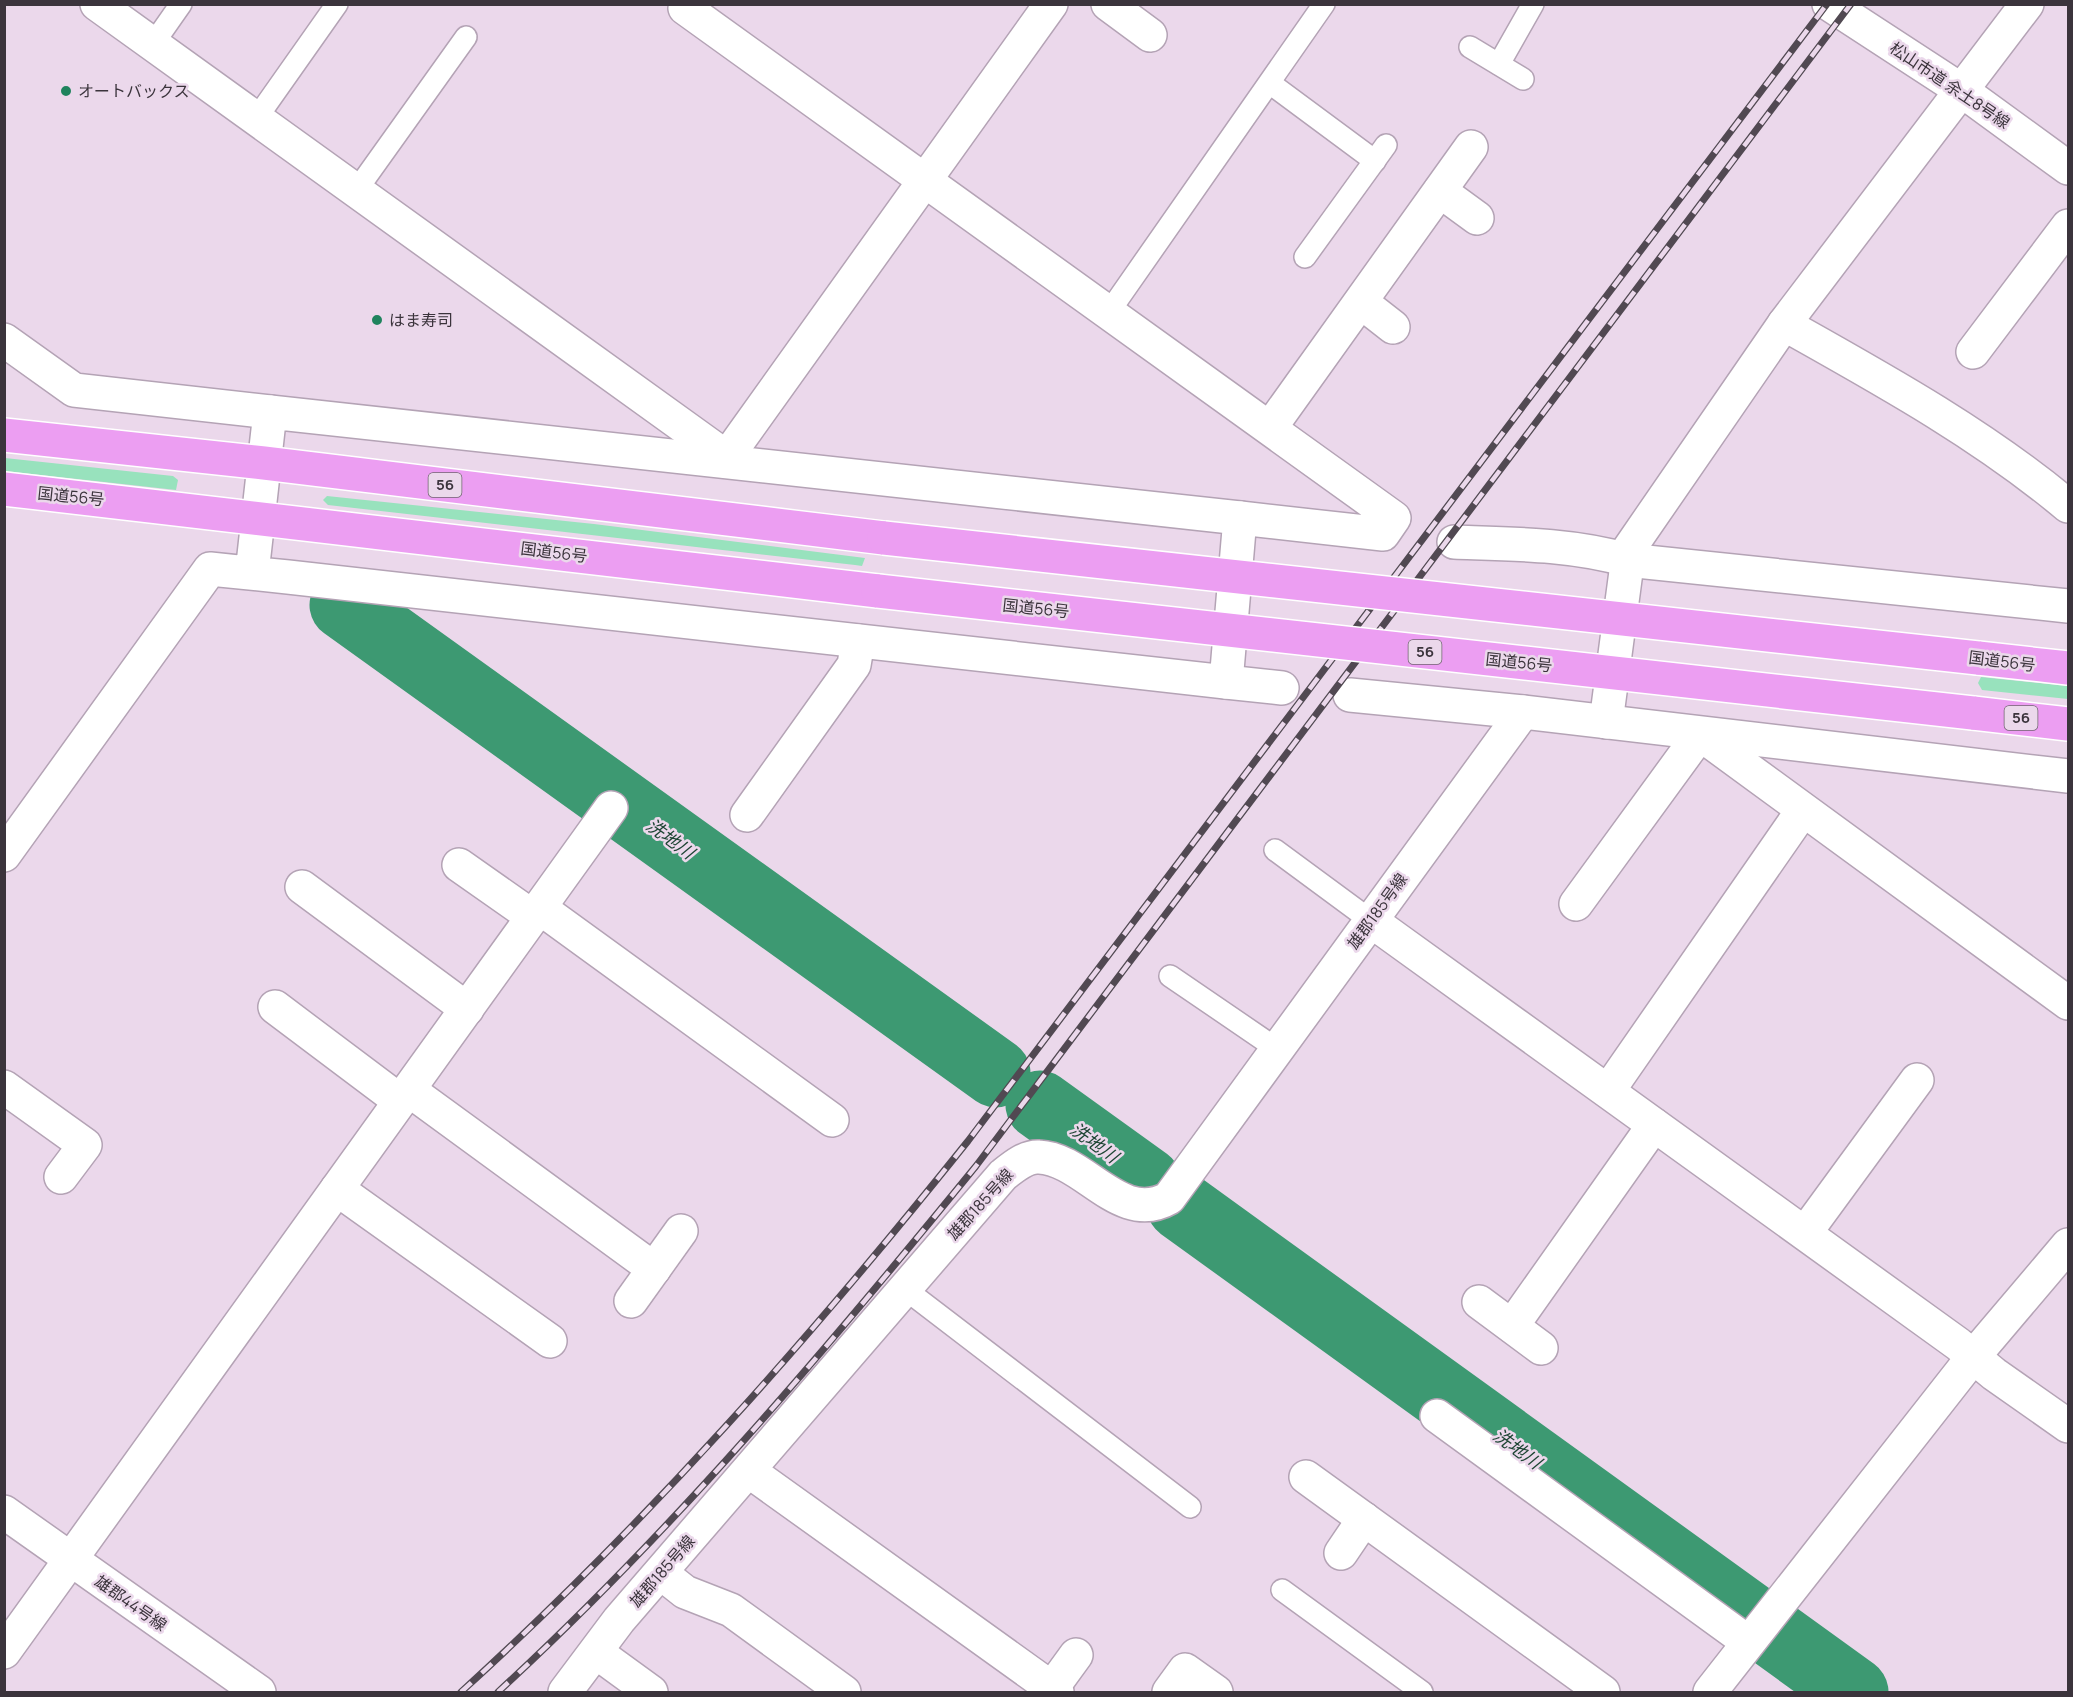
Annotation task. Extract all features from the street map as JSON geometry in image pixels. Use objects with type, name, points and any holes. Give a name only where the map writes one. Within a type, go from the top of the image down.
[{"type":"highway","name":"国道56号","points":[[4,435],[264,463],[884,538],[2068,668]]},
{"type":"highway","name":"国道56号","points":[[4,489],[258,516],[878,591],[2068,724]]},
{"type":"street","points":[[97,4],[725,459]]},
{"type":"street","points":[[4,340],[74,390],[725,459],[1383,534],[1394,518],[685,8],[687,4]]},
{"type":"street","points":[[1108,4],[1150,35]]},
{"type":"street","name":"松山市道 余土8号線","points":[[1829,4],[1961,90],[2068,168]]},
{"type":"street","points":[[1606,723],[1629,549],[1784,324],[2028,4]]},
{"type":"street","points":[[725,459],[926,180],[1043,7]]},
{"type":"street","points":[[1270,428],[1471,147]]},
{"type":"street","points":[[1440,191],[1477,218]]},
{"type":"street","points":[[1973,352],[2068,226]]},
{"type":"street","points":[[1360,302],[1393,327]]},
{"type":"street","points":[[1784,324],[1908,393],[2043,485],[2068,506]]},
{"type":"street","points":[[252,573],[270,412]]},
{"type":"street","points":[[1226,682],[1240,518]]},
{"type":"street","points":[[1454,542],[1521,544],[1601,552],[1628,560],[2068,606]]},
{"type":"street","points":[[4,855],[210,568],[1282,688]]},
{"type":"street","points":[[747,815],[854,665],[858,641]]},
{"type":"street","points":[[1350,695],[1523,712],[2068,776]]},
{"type":"street","name":"雄郡185号線","points":[[565,1692],[661,1573],[1003,1175],[1019,1163],[1038,1156],[1057,1161],[1119,1198],[1139,1205],[1158,1204],[1169,1198],[1523,712]]},
{"type":"street","points":[[1700,734],[2068,1003]]},
{"type":"street","points":[[1576,904],[1700,734]]},
{"type":"street","points":[[4,1652],[611,808]]},
{"type":"street","points":[[1608,1091],[1803,810]]},
{"type":"street","points":[[459,865],[536,912],[832,1120]]},
{"type":"street","points":[[302,887],[467,1009]]},
{"type":"street","points":[[1370,920],[2068,1426]]},
{"type":"street","points":[[275,1007],[654,1269]]},
{"type":"street","points":[[1804,1233],[1917,1080]]},
{"type":"street","points":[[4,1087],[85,1145],[61,1177]]},
{"type":"street","points":[[1512,1326],[1654,1125]]},
{"type":"street","points":[[337,1189],[550,1341]]},
{"type":"street","points":[[631,1300],[681,1232]]},
{"type":"street","points":[[1710,1692],[1973,1357],[2068,1245]]},
{"type":"street","points":[[1479,1302],[1541,1348]]},
{"type":"street","points":[[1437,1416],[1757,1631]]},
{"type":"street","points":[[749,1471],[1055,1690],[1076,1655]]},
{"type":"street","points":[[1306,1477],[1603,1692]]},
{"type":"street","name":"雄郡44号線","points":[[4,1512],[259,1692]]},
{"type":"street","points":[[1341,1553],[1364,1519]]},
{"type":"street","points":[[661,1573],[685,1592],[731,1610],[830,1688]]},
{"type":"street","points":[[596,1652],[651,1692]]},
{"type":"street","points":[[1169,1692],[1185,1670],[1216,1692]]},
{"type":"lane","points":[[153,44],[181,4]]},
{"type":"lane","points":[[256,119],[337,4]]},
{"type":"lane","points":[[1109,312],[1271,84],[1324,4]]},
{"type":"lane","points":[[1499,64],[1533,4]]},
{"type":"lane","points":[[356,191],[466,37]]},
{"type":"lane","points":[[1470,47],[1523,79]]},
{"type":"lane","points":[[1271,84],[1380,153],[1305,257]]},
{"type":"lane","points":[[1275,850],[1370,920]]},
{"type":"lane","points":[[1170,976],[1277,1049]]},
{"type":"lane","points":[[905,1289],[1190,1507]]},
{"type":"lane","points":[[1281,1590],[1422,1692]]},
{"type":"green space","points":[[5,458],[173,476],[178,480],[176,490],[5,471]]},
{"type":"green space","points":[[327,496],[594,524],[865,558],[862,566],[328,505],[323,500]]},
{"type":"green space","points":[[1981,677],[2068,686],[2068,699],[1982,690],[1978,683]]},
{"type":"waterway","name":"洗地川","points":[[344,605],[996,1073]]},
{"type":"waterway","name":"洗地川","points":[[1040,1105],[1147,1182]]},
{"type":"waterway","name":"洗地川","points":[[1181,1206],[1854,1692]]},
{"type":"railway","points":[[461,1692],[530,1628],[662,1495],[788,1357],[909,1214],[968,1141],[1827,4]]},
{"type":"railway","points":[[498,1692],[625,1568],[746,1438],[863,1303],[976,1166],[1851,4]]},
{"type":"place","name":"オートバックス","points":[[66,91]]},
{"type":"place","name":"はま寿司","points":[[377,320]]}]
